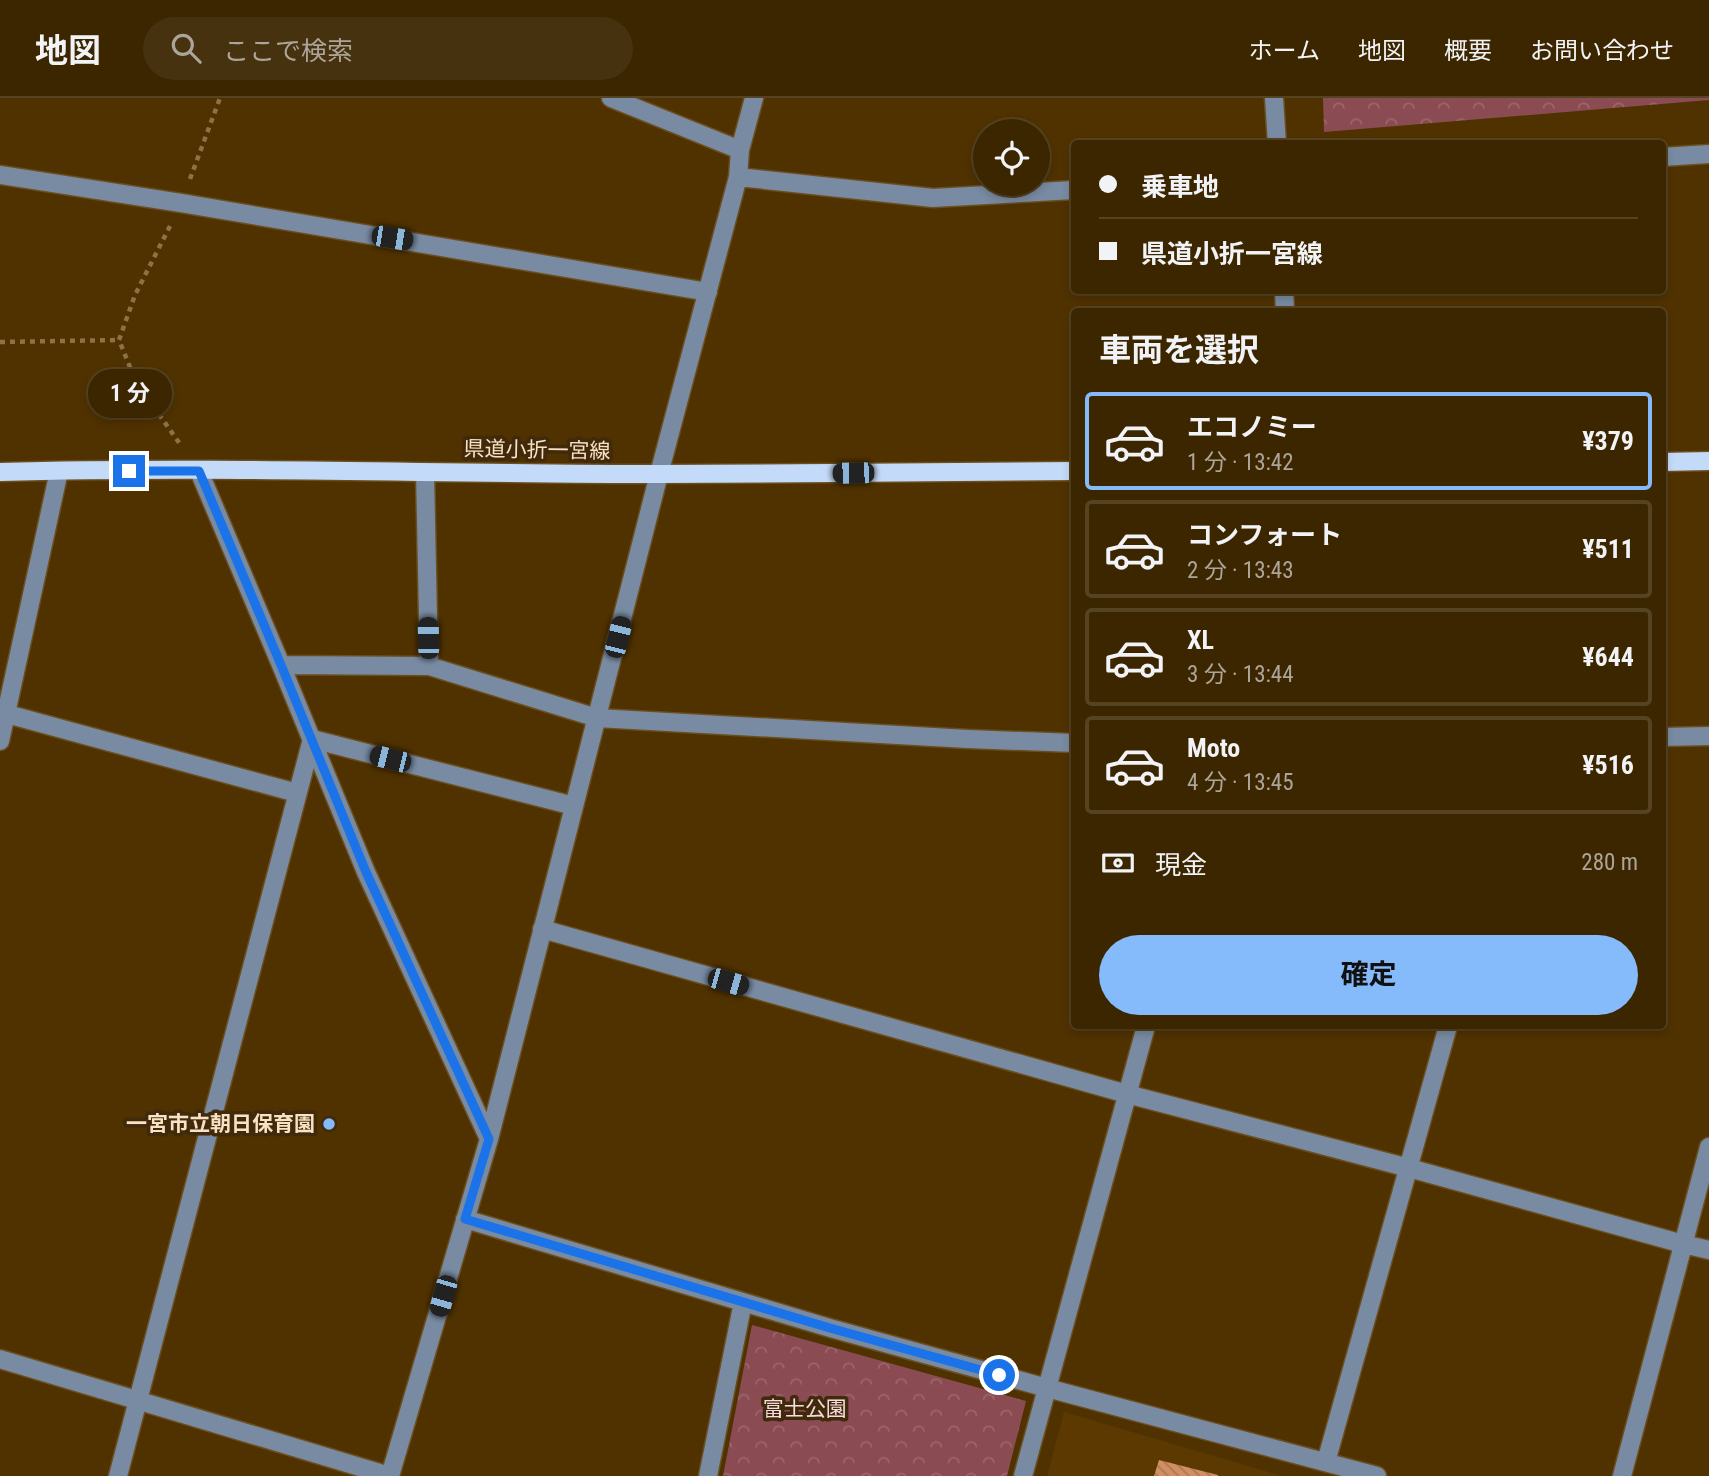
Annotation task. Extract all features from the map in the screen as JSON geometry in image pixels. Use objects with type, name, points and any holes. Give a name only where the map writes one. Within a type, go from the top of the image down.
[{"type":"main road","points":[[1666,462],[1709,461]]},
{"type":"main road","name":"県道小折一宮線","points":[[0,472],[659,474],[1071,471]]},
{"type":"street","points":[[611,98],[740,150]]},
{"type":"street","points":[[0,1359],[390,1476],[489,1139],[738,177],[740,150],[754,98]]},
{"type":"street","points":[[1274,98],[1277,140]]},
{"type":"street","points":[[1666,157],[1709,154]]},
{"type":"street","points":[[0,175],[708,292]]},
{"type":"street","points":[[738,177],[933,198],[1071,190]]},
{"type":"street","points":[[0,741],[58,471]]},
{"type":"street","points":[[199,471],[366,872],[489,1139]]},
{"type":"street","points":[[425,472],[429,666]]},
{"type":"street","points":[[281,665],[429,666],[597,718],[1071,743]]},
{"type":"street","points":[[7,715],[297,793]]},
{"type":"street","points":[[1666,737],[1709,736]]},
{"type":"street","points":[[118,1476],[312,739]]},
{"type":"street","points":[[312,739],[574,806]]},
{"type":"street","points":[[542,929],[1128,1094],[1709,1250]]},
{"type":"street","points":[[1023,1476],[1145,1029]]},
{"type":"street","points":[[1326,1462],[1447,1029]]},
{"type":"street","points":[[1622,1476],[1709,1147]]},
{"type":"street","points":[[465,1219],[830,1328],[1377,1476]]},
{"type":"street","points":[[708,1476],[743,1302]]},
{"type":"path","points":[[199,471],[136,382],[119,340],[135,295],[181,203],[220,98]]},
{"type":"path","points":[[0,342],[119,340]]},
{"type":"shaded area","points":[[1064,1412],[1282,1476],[1047,1476]]},
{"type":"green space","points":[[1323,98],[1709,98],[1709,100],[1324,132]]},
{"type":"green space","name":"富士公園","points":[[752,1325],[1026,1401],[1007,1476],[723,1476]]},
{"type":"building","points":[[1159,1460],[1218,1475],[1218,1476],[1154,1476]]},
{"type":"place","name":"一宮市立朝日保育園","points":[[329,1124]]},
{"type":"route","points":[[129,471],[199,471],[366,872],[489,1139],[465,1219],[830,1328],[999,1375]]}]
